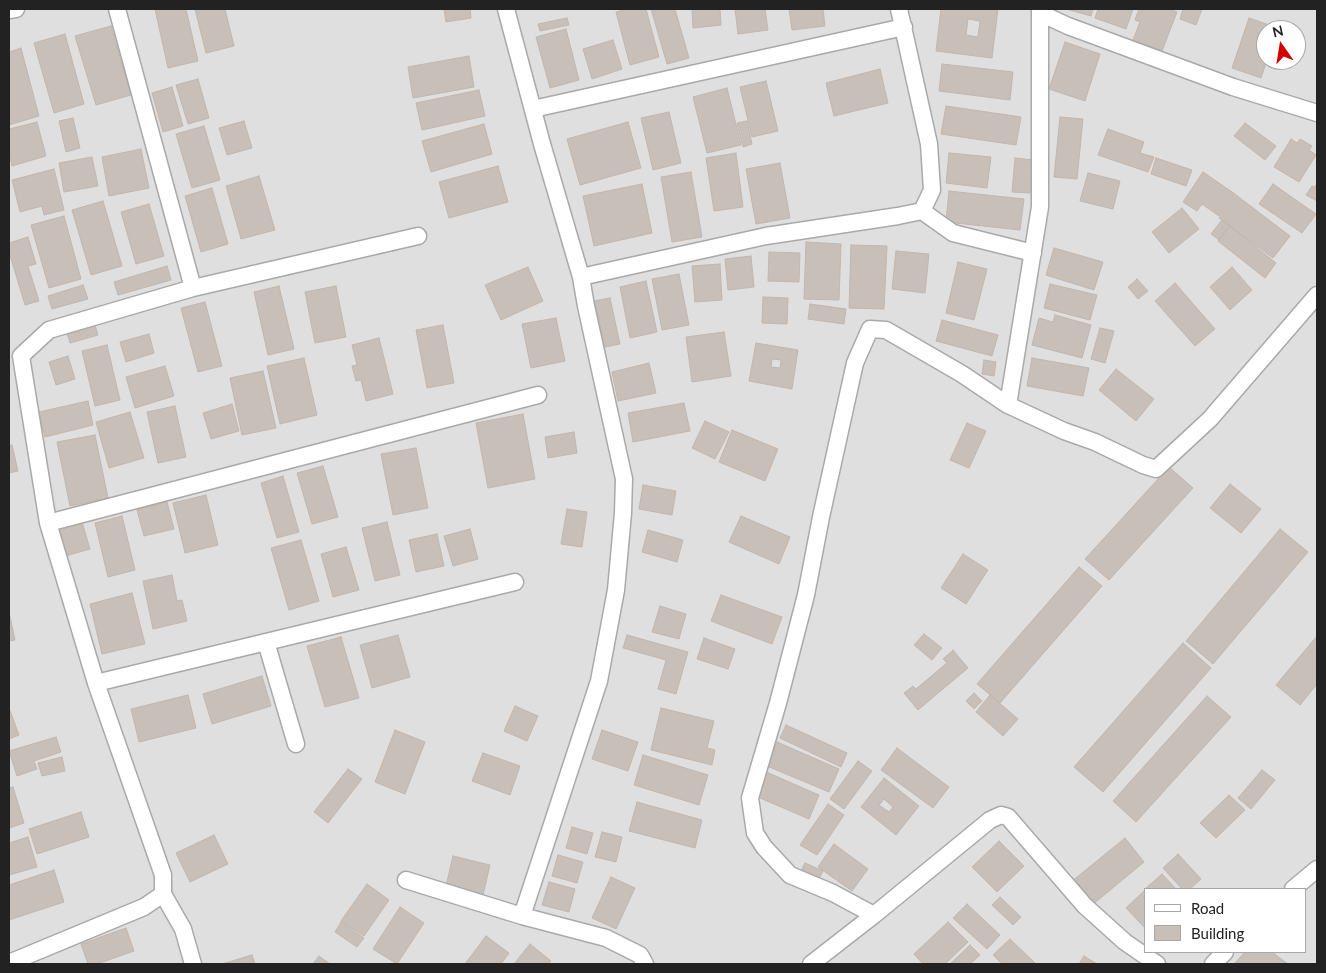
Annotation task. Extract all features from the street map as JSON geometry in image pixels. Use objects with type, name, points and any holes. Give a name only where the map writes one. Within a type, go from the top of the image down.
[{"type":"street","points":[[9,10],[16,9]]},
{"type":"street","points":[[117,9],[193,288]]},
{"type":"street","points":[[506,9],[581,277],[624,479],[616,590],[598,681],[522,916]]},
{"type":"street","points":[[899,9],[929,144],[932,190],[922,211]]},
{"type":"street","points":[[1008,405],[1040,207],[1040,11],[1068,26],[1233,87],[1317,113]]},
{"type":"street","points":[[533,109],[904,27]]},
{"type":"street","points":[[581,277],[766,236],[922,211],[953,233],[1033,253]]},
{"type":"street","points":[[193,964],[184,930],[163,894],[163,874],[96,683],[48,523],[21,356],[48,330],[193,288],[418,236]]},
{"type":"street","points":[[874,915],[833,893],[790,875],[764,847],[755,833],[750,798],[778,703],[806,595],[855,363],[870,329],[886,330],[962,374],[1008,405],[1064,431],[1095,442],[1143,465],[1156,469],[1210,419],[1317,295]]},
{"type":"street","points":[[48,523],[538,395]]},
{"type":"street","points":[[96,683],[515,582]]},
{"type":"street","points":[[266,642],[296,744]]},
{"type":"street","points":[[811,964],[990,820],[1001,815],[1008,818],[1085,906],[1125,942],[1157,964]]},
{"type":"street","points":[[1294,888],[1317,869]]},
{"type":"street","points":[[406,880],[522,916],[606,938],[640,955],[645,964]]},
{"type":"street","points":[[9,963],[144,907],[163,894]]},
{"type":"street","points":[[1213,964],[1225,953]]},
{"type":"shaded area","points":[[9,9],[1317,9],[1317,964],[9,964]]},
{"type":"building","points":[[155,9],[186,9],[198,61],[168,68]]},
{"type":"building","points":[[195,9],[225,9],[234,46],[206,53]]},
{"type":"building","points":[[444,9],[470,9],[471,18],[446,22]]},
{"type":"building","points":[[627,9],[646,9],[659,57],[630,65],[616,12]]},
{"type":"building","points":[[651,9],[675,9],[689,58],[667,64]]},
{"type":"building","points":[[692,9],[720,9],[721,25],[693,28]]},
{"type":"building","points":[[735,9],[765,9],[768,30],[738,34]]},
{"type":"building","points":[[789,9],[823,9],[825,26],[792,30]]},
{"type":"building","points":[[941,9],[998,9],[992,58],[936,51]],"holes":[[[968,19],[980,21],[978,37],[966,35]]]},
{"type":"building","points":[[1066,9],[1093,9],[1091,16]]},
{"type":"building","points":[[1098,9],[1133,9],[1126,29],[1095,18]]},
{"type":"building","points":[[1139,9],[1169,9],[1177,12],[1162,51],[1133,40],[1140,22],[1135,20]]},
{"type":"building","points":[[1183,9],[1202,9],[1196,25],[1180,19]]},
{"type":"building","points":[[567,18],[569,25],[540,31],[538,24]]},
{"type":"building","points":[[1249,18],[1256,20],[1256,70],[1264,70],[1261,78],[1232,68]]},
{"type":"building","points":[[111,26],[131,95],[96,105],[75,36]]},
{"type":"building","points":[[566,29],[579,80],[550,88],[536,37]]},
{"type":"building","points":[[65,34],[84,104],[54,113],[34,43]]},
{"type":"building","points":[[613,40],[622,69],[592,79],[583,49]]},
{"type":"building","points":[[1065,42],[1100,54],[1085,101],[1049,89]]},
{"type":"building","points":[[21,48],[39,116],[9,125],[9,52]]},
{"type":"building","points":[[469,56],[474,87],[413,98],[408,67]]},
{"type":"building","points":[[942,64],[1013,72],[1010,100],[939,91]]},
{"type":"building","points":[[880,69],[888,103],[834,116],[826,83]]},
{"type":"building","points":[[198,79],[209,118],[188,124],[176,85]]},
{"type":"building","points":[[766,81],[778,131],[752,137],[740,87]]},
{"type":"building","points":[[172,87],[183,126],[163,132],[152,93]]},
{"type":"building","points":[[727,88],[741,145],[707,153],[693,97]]},
{"type":"building","points":[[479,90],[485,116],[422,130],[416,103]]},
{"type":"building","points":[[946,106],[1021,117],[1016,145],[941,134]]},
{"type":"building","points":[[669,112],[681,163],[653,170],[641,118]]},
{"type":"building","points":[[1060,117],[1083,119],[1077,179],[1054,177]]},
{"type":"building","points":[[73,118],[80,148],[66,152],[59,121]]},
{"type":"building","points":[[244,121],[252,148],[227,155],[219,128]]},
{"type":"building","points":[[747,121],[752,144],[743,147],[737,123]]},
{"type":"building","points":[[37,122],[46,156],[12,166],[9,152],[9,129]]},
{"type":"building","points":[[628,122],[641,168],[580,185],[567,139]]},
{"type":"building","points":[[1245,123],[1276,146],[1265,160],[1234,136]]},
{"type":"building","points":[[484,124],[492,154],[431,172],[422,141]]},
{"type":"building","points":[[204,126],[220,180],[192,188],[176,134]]},
{"type":"building","points":[[1108,129],[1144,142],[1140,153],[1154,157],[1148,172],[1098,155]]},
{"type":"building","points":[[1291,139],[1297,143],[1300,139],[1312,146],[1309,150],[1316,155],[1299,182],[1274,167]]},
{"type":"building","points":[[141,149],[149,188],[109,196],[102,157]]},
{"type":"building","points":[[736,153],[743,207],[714,211],[706,158]]},
{"type":"building","points":[[949,153],[991,157],[987,188],[946,183]]},
{"type":"building","points":[[92,157],[98,186],[64,192],[59,163]]},
{"type":"building","points":[[1015,158],[1033,160],[1030,193],[1012,192]]},
{"type":"building","points":[[1156,158],[1192,170],[1186,186],[1151,174]]},
{"type":"building","points":[[780,163],[790,218],[756,224],[746,169]]},
{"type":"building","points":[[498,166],[508,202],[449,218],[439,182]]},
{"type":"building","points":[[54,169],[64,210],[44,215],[42,206],[20,212],[12,180]]},
{"type":"building","points":[[691,172],[702,237],[672,242],[661,177]]},
{"type":"building","points":[[1203,172],[1235,194],[1219,216],[1202,204],[1197,211],[1183,202]]},
{"type":"building","points":[[1088,173],[1120,181],[1113,209],[1080,201]]},
{"type":"building","points":[[259,176],[275,230],[241,239],[226,186]]},
{"type":"building","points":[[1317,183],[1317,201],[1306,195],[1312,186],[1315,187]]},
{"type":"building","points":[[642,184],[652,233],[594,246],[583,196]]},
{"type":"building","points":[[1273,184],[1316,214],[1302,233],[1259,204]]},
{"type":"building","points":[[212,188],[228,244],[201,252],[185,196]]},
{"type":"building","points":[[949,191],[1024,199],[1020,230],[946,222]]},
{"type":"building","points":[[1236,195],[1290,236],[1273,258],[1219,218]]},
{"type":"building","points":[[103,201],[122,266],[91,275],[72,210]]},
{"type":"building","points":[[149,204],[164,256],[136,264],[121,212]]},
{"type":"building","points":[[1182,208],[1199,229],[1169,253],[1152,232]]},
{"type":"building","points":[[64,216],[81,279],[49,288],[31,225]]},
{"type":"building","points":[[1222,220],[1229,226],[1219,240],[1211,234]]},
{"type":"building","points":[[1230,226],[1276,263],[1265,278],[1218,241]]},
{"type":"building","points":[[28,237],[36,264],[28,266],[39,301],[25,305],[9,252],[9,243]]},
{"type":"building","points":[[806,242],[841,244],[839,300],[804,299]]},
{"type":"building","points":[[851,245],[887,246],[884,309],[849,308]]},
{"type":"building","points":[[1054,248],[1103,262],[1094,290],[1046,275]]},
{"type":"building","points":[[896,251],[929,254],[925,293],[892,289]]},
{"type":"building","points":[[769,252],[800,253],[799,282],[768,281]]},
{"type":"building","points":[[751,256],[754,287],[728,290],[725,259]]},
{"type":"building","points":[[958,262],[987,269],[974,320],[946,313]]},
{"type":"building","points":[[720,264],[722,300],[695,302],[692,266]]},
{"type":"building","points":[[167,266],[171,280],[118,295],[114,282]]},
{"type":"building","points":[[528,267],[543,301],[501,320],[485,285]]},
{"type":"building","points":[[1232,267],[1252,290],[1230,310],[1210,287]]},
{"type":"building","points":[[679,274],[689,325],[662,330],[652,279]]},
{"type":"building","points":[[1137,279],[1148,291],[1138,299],[1128,287]]},
{"type":"building","points":[[646,281],[657,332],[630,338],[620,287]]},
{"type":"building","points":[[1175,283],[1215,329],[1195,346],[1155,301]]},
{"type":"building","points":[[1050,284],[1097,295],[1090,320],[1044,308]]},
{"type":"building","points":[[83,285],[88,299],[52,309],[48,296]]},
{"type":"building","points":[[279,286],[294,349],[268,355],[254,292]]},
{"type":"building","points":[[336,286],[346,337],[315,343],[305,292]]},
{"type":"building","points":[[763,297],[788,298],[787,324],[762,323]]},
{"type":"building","points":[[610,298],[620,344],[605,347],[594,301]]},
{"type":"building","points":[[205,302],[222,366],[198,372],[181,308]]},
{"type":"building","points":[[810,304],[846,309],[844,324],[808,319]]},
{"type":"building","points":[[1055,315],[1091,325],[1082,358],[1032,345],[1039,318],[1053,322]]},
{"type":"building","points":[[556,318],[565,361],[531,368],[522,324]]},
{"type":"building","points":[[942,320],[998,335],[992,356],[936,341]]},
{"type":"building","points":[[94,322],[98,335],[70,343],[66,330]]},
{"type":"building","points":[[443,325],[454,383],[427,388],[416,330]]},
{"type":"building","points":[[1100,328],[1114,331],[1105,363],[1091,359]]},
{"type":"building","points":[[724,332],[731,376],[692,382],[686,337]]},
{"type":"building","points":[[149,334],[154,353],[126,362],[120,342]]},
{"type":"building","points":[[379,338],[393,394],[366,401],[361,380],[356,381],[352,366],[357,365],[352,345]]},
{"type":"building","points":[[756,343],[798,350],[792,389],[749,381]],"holes":[[[772,359],[781,360],[780,368],[771,367]]]},
{"type":"building","points":[[107,345],[120,400],[95,406],[82,351]]},
{"type":"building","points":[[68,356],[75,379],[56,385],[49,362]]},
{"type":"building","points":[[304,358],[317,415],[280,424],[267,366]]},
{"type":"building","points":[[1032,358],[1089,368],[1083,396],[1027,386]]},
{"type":"building","points":[[984,360],[996,362],[994,376],[982,374]]},
{"type":"building","points":[[649,363],[656,393],[618,401],[612,372]]},
{"type":"building","points":[[165,366],[174,396],[135,408],[126,377]]},
{"type":"building","points":[[1116,369],[1154,399],[1136,421],[1099,390]]},
{"type":"building","points":[[263,371],[276,428],[242,435],[230,378]]},
{"type":"building","points":[[88,401],[93,425],[45,437],[39,412]]},
{"type":"building","points":[[684,403],[690,431],[633,442],[628,413]]},
{"type":"building","points":[[232,404],[239,431],[211,439],[203,413]]},
{"type":"building","points":[[175,406],[186,457],[158,463],[147,412]]},
{"type":"building","points":[[130,412],[144,458],[109,468],[96,422]]},
{"type":"building","points":[[523,414],[535,479],[488,488],[476,423]]},
{"type":"building","points":[[705,421],[729,432],[715,459],[692,448]]},
{"type":"building","points":[[967,423],[986,431],[969,468],[950,460]]},
{"type":"building","points":[[732,430],[778,449],[765,481],[719,462]]},
{"type":"building","points":[[574,432],[577,453],[548,458],[545,437]]},
{"type":"building","points":[[95,435],[108,498],[70,506],[57,442]]},
{"type":"building","points":[[12,445],[18,471],[9,473],[9,446]]},
{"type":"building","points":[[416,448],[428,508],[393,515],[381,454]]},
{"type":"building","points":[[323,466],[338,517],[312,524],[297,473]]},
{"type":"building","points":[[1169,467],[1193,488],[1109,580],[1085,559]]},
{"type":"building","points":[[283,476],[299,532],[277,538],[261,483]]},
{"type":"building","points":[[1230,484],[1261,509],[1241,533],[1210,508]]},
{"type":"building","points":[[643,485],[676,491],[672,515],[639,509]]},
{"type":"building","points":[[206,495],[218,545],[185,553],[173,503]]},
{"type":"building","points":[[167,502],[174,529],[144,536],[137,510]]},
{"type":"building","points":[[567,509],[587,512],[582,547],[561,544]]},
{"type":"building","points":[[122,516],[135,570],[108,577],[95,523]]},
{"type":"building","points":[[741,516],[790,537],[779,564],[729,542]]},
{"type":"building","points":[[82,522],[90,549],[62,557],[54,530]]},
{"type":"building","points":[[387,522],[400,575],[375,581],[362,528]]},
{"type":"building","points":[[470,529],[478,559],[453,566],[444,536]]},
{"type":"building","points":[[1280,529],[1308,552],[1213,664],[1186,641]]},
{"type":"building","points":[[648,530],[683,540],[677,562],[642,552]]},
{"type":"building","points":[[437,534],[444,566],[416,572],[409,540]]},
{"type":"building","points":[[301,540],[319,601],[289,610],[271,548]]},
{"type":"building","points":[[346,547],[359,590],[333,597],[321,554]]},
{"type":"building","points":[[963,554],[988,570],[966,604],[941,588]]},
{"type":"building","points":[[1079,567],[1102,586],[1000,703],[977,684]]},
{"type":"building","points":[[172,575],[177,601],[182,600],[187,621],[153,629],[143,581]]},
{"type":"building","points":[[132,593],[145,644],[102,654],[90,604]]},
{"type":"building","points":[[721,595],[782,617],[772,644],[711,621]]},
{"type":"building","points":[[660,606],[686,614],[679,639],[652,632]]},
{"type":"building","points":[[9,612],[15,640],[9,641]]},
{"type":"building","points":[[924,634],[942,648],[932,660],[914,645]]},
{"type":"building","points":[[398,635],[410,677],[372,688],[360,645]]},
{"type":"building","points":[[627,635],[688,652],[676,694],[658,689],[666,660],[623,648]]},
{"type":"building","points":[[1317,636],[1317,684],[1300,705],[1276,685]]},
{"type":"building","points":[[341,637],[359,698],[325,707],[307,646]]},
{"type":"building","points":[[704,638],[735,649],[728,669],[697,659]]},
{"type":"building","points":[[1183,643],[1211,668],[1103,792],[1074,767]]},
{"type":"building","points":[[953,650],[968,668],[918,710],[904,693],[913,686],[916,689],[947,663],[943,659]]},
{"type":"building","points":[[262,676],[271,706],[212,724],[203,694]]},
{"type":"building","points":[[974,693],[982,701],[974,709],[966,701]]},
{"type":"building","points":[[188,695],[196,728],[139,742],[131,709]]},
{"type":"building","points":[[990,695],[1018,719],[1003,736],[976,712]]},
{"type":"building","points":[[1207,696],[1231,717],[1136,822],[1113,801]]},
{"type":"building","points":[[515,706],[538,716],[527,741],[504,731]]},
{"type":"building","points":[[9,708],[19,735],[9,739]]},
{"type":"building","points":[[661,708],[714,721],[707,748],[715,750],[712,765],[651,750]]},
{"type":"building","points":[[786,725],[847,753],[841,767],[780,738]]},
{"type":"building","points":[[395,730],[425,742],[405,794],[375,782]]},
{"type":"building","points":[[602,730],[638,742],[628,771],[592,759]]},
{"type":"building","points":[[56,737],[61,752],[34,761],[37,769],[17,776],[9,751]]},
{"type":"building","points":[[777,742],[839,769],[829,792],[767,766]]},
{"type":"building","points":[[897,748],[949,787],[933,808],[881,770]]},
{"type":"building","points":[[483,753],[520,766],[510,795],[472,781]]},
{"type":"building","points":[[643,755],[708,775],[699,805],[634,785]]},
{"type":"building","points":[[62,757],[65,771],[42,776],[38,763]]},
{"type":"building","points":[[858,761],[872,771],[844,809],[830,799]]},
{"type":"building","points":[[348,769],[362,779],[328,823],[314,812]]},
{"type":"building","points":[[1262,770],[1275,780],[1251,809],[1238,798]]},
{"type":"building","points":[[764,771],[819,795],[809,819],[753,795]]},
{"type":"building","points":[[884,778],[919,806],[896,835],[861,807]],"holes":[[[884,799],[893,807],[889,812],[879,805]]]},
{"type":"building","points":[[13,787],[24,823],[9,828],[9,788]]},
{"type":"building","points":[[1229,795],[1245,810],[1216,838],[1200,823]]},
{"type":"building","points":[[637,802],[702,820],[695,848],[629,831]]},
{"type":"building","points":[[828,804],[844,815],[817,855],[800,845]]},
{"type":"building","points":[[81,812],[89,837],[37,854],[29,829]]},
{"type":"building","points":[[572,827],[593,833],[587,854],[566,848]]},
{"type":"building","points":[[602,832],[622,837],[616,862],[595,857]]},
{"type":"building","points":[[214,835],[228,864],[190,882],[176,853]]},
{"type":"building","points":[[28,837],[37,867],[9,875],[9,843]]},
{"type":"building","points":[[1125,838],[1144,862],[1091,906],[1071,882]]},
{"type":"building","points":[[999,841],[1024,866],[997,892],[972,867]]},
{"type":"building","points":[[834,844],[868,869],[852,891],[818,867]]},
{"type":"building","points":[[1178,854],[1201,879],[1191,888],[1181,888],[1163,868]]},
{"type":"building","points":[[558,855],[583,862],[577,883],[552,876]]},
{"type":"building","points":[[453,856],[490,865],[483,895],[446,886]]},
{"type":"building","points":[[805,863],[823,871],[817,882],[800,873]]},
{"type":"building","points":[[54,870],[64,902],[9,920],[9,885]]},
{"type":"building","points":[[1162,874],[1175,888],[1146,888]]},
{"type":"building","points":[[611,877],[635,888],[616,929],[592,918]]},
{"type":"building","points":[[549,882],[575,889],[569,912],[542,905]]},
{"type":"building","points":[[367,884],[389,900],[364,936],[341,921]]},
{"type":"building","points":[[1144,891],[1144,927],[1126,908]]},
{"type":"building","points":[[1000,897],[1021,917],[1013,925],[992,905]]},
{"type":"building","points":[[967,904],[1000,935],[987,949],[953,918]]},
{"type":"building","points":[[400,907],[424,923],[397,964],[373,949]]},
{"type":"building","points":[[341,922],[364,938],[357,947],[335,932]]},
{"type":"building","points":[[948,922],[968,942],[945,964],[923,964],[914,954]]},
{"type":"building","points":[[126,928],[134,951],[97,964],[88,964],[81,944]]},
{"type":"building","points":[[486,936],[509,953],[501,964],[465,964]]},
{"type":"building","points":[[1010,939],[1036,964],[1002,964],[993,955]]},
{"type":"building","points":[[530,944],[551,961],[548,964],[514,964]]},
{"type":"building","points":[[970,945],[980,955],[970,964],[950,964]]},
{"type":"building","points":[[1244,953],[1273,953],[1288,964],[1234,964]]},
{"type":"building","points":[[252,955],[255,964],[222,964]]},
{"type":"building","points":[[319,956],[330,964],[313,964]]},
{"type":"building","points":[[1084,956],[1097,964],[1079,964]]}]
